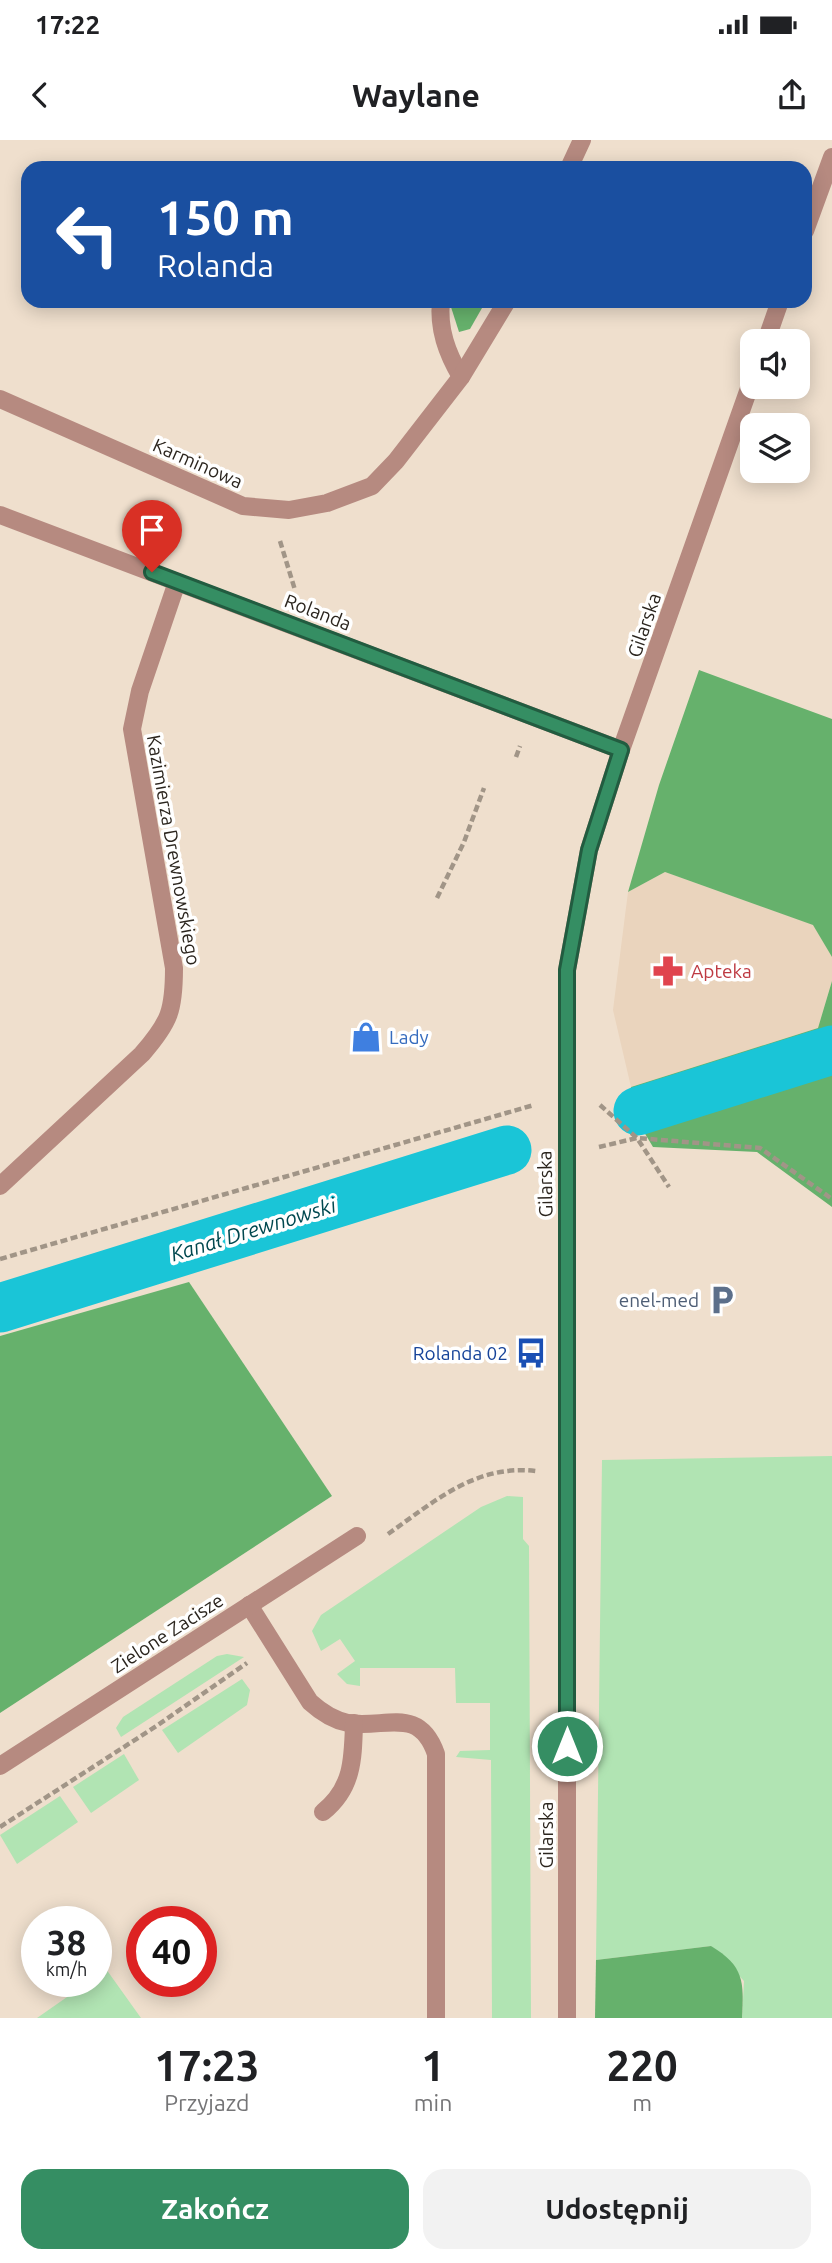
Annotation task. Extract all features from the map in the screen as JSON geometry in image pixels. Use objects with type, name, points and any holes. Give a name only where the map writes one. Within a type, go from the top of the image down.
[{"type":"street","points":[[812,212],[832,157]]},
{"type":"street","points":[[441,308],[447,352],[461,377]]},
{"type":"street","name":"Karminowa","points":[[0,399],[243,506],[289,510],[327,503],[372,486],[417,437],[461,377],[503,308]]},
{"type":"street","points":[[770,329],[778,308]]},
{"type":"street","name":"Gilarska","points":[[567,2018],[567,970],[589,850],[621,750],[745,399]]},
{"type":"street","name":"Rolanda","points":[[0,515],[621,750]]},
{"type":"street","name":"Kazimierza Drewnowskiego","points":[[0,1186],[142,1054],[158,1035],[174,1005],[174,968],[132,729],[140,691],[177,582]]},
{"type":"street","name":"Zielone Zacisze","points":[[0,1766],[357,1536]]},
{"type":"street","points":[[250,1605],[310,1702],[332,1718],[354,1723],[407,1722],[426,1735],[436,1754],[436,2018]]},
{"type":"street","points":[[323,1812],[341,1793],[349,1776],[354,1723]]},
{"type":"path","points":[[278,533],[295,590]]},
{"type":"path","points":[[437,898],[464,842],[484,788]]},
{"type":"path","points":[[0,1259],[536,1104]]},
{"type":"path","points":[[599,1104],[637,1138],[669,1187]]},
{"type":"path","points":[[598,1147],[637,1138],[760,1148],[832,1199]]},
{"type":"path","points":[[336,1550],[369,1547],[464,1482],[486,1473],[510,1469],[566,1474]]},
{"type":"path","points":[[0,1827],[158,1726],[273,1645]]},
{"type":"shaded area","points":[[665,872],[814,925],[832,957],[832,981],[818,1028],[631,1087],[613,1010],[628,892]]},
{"type":"green space","points":[[451,308],[482,308],[470,329],[459,332]]},
{"type":"green space","points":[[699,670],[832,719],[832,957],[813,925],[665,872],[628,892],[659,785]]},
{"type":"green space","points":[[832,981],[832,1207],[757,1152],[653,1147],[635,1117],[631,1087],[818,1028]]},
{"type":"green space","points":[[189,1282],[332,1496],[0,1713],[0,1336]]},
{"type":"green space","points":[[832,1456],[832,2018],[742,2018],[744,1981],[711,1946],[596,1960],[602,1460]]},
{"type":"green space","points":[[507,1496],[523,1497],[523,1539],[529,1546],[531,2018],[492,2018],[491,1760],[456,1757],[460,1751],[490,1750],[490,1703],[456,1703],[455,1668],[360,1668],[360,1686],[347,1684],[337,1674],[355,1661],[340,1639],[321,1651],[312,1631],[321,1615],[481,1507]]},
{"type":"green space","points":[[227,1654],[244,1657],[121,1737],[116,1728],[123,1717],[217,1656]]},
{"type":"green space","points":[[242,1679],[250,1690],[247,1705],[178,1753],[162,1730]]},
{"type":"green space","points":[[124,1754],[139,1780],[91,1813],[73,1787]]},
{"type":"green space","points":[[60,1796],[78,1822],[17,1864],[0,1835]]},
{"type":"green space","points":[[711,1946],[730,1960],[740,1976],[743,1994],[742,2018],[595,2018],[596,1960]]},
{"type":"green space","points":[[112,1977],[141,2018],[37,2018],[67,1997],[112,1997]]},
{"type":"waterway","name":"Kanał Drewnowski","points":[[638,1111],[832,1050]]},
{"type":"waterway","name":"Kanał Drewnowski","points":[[0,1308],[507,1150]]},
{"type":"place","name":"Apteka","points":[[668,971]]},
{"type":"place","name":"Lady","points":[[366,1037]]},
{"type":"place","name":"enel-med","points":[[722,1300]]},
{"type":"place","name":"Rolanda 02","points":[[531,1353]]},
{"type":"route","points":[[152,572],[621,750],[589,850],[567,970],[567,1746]]}]
